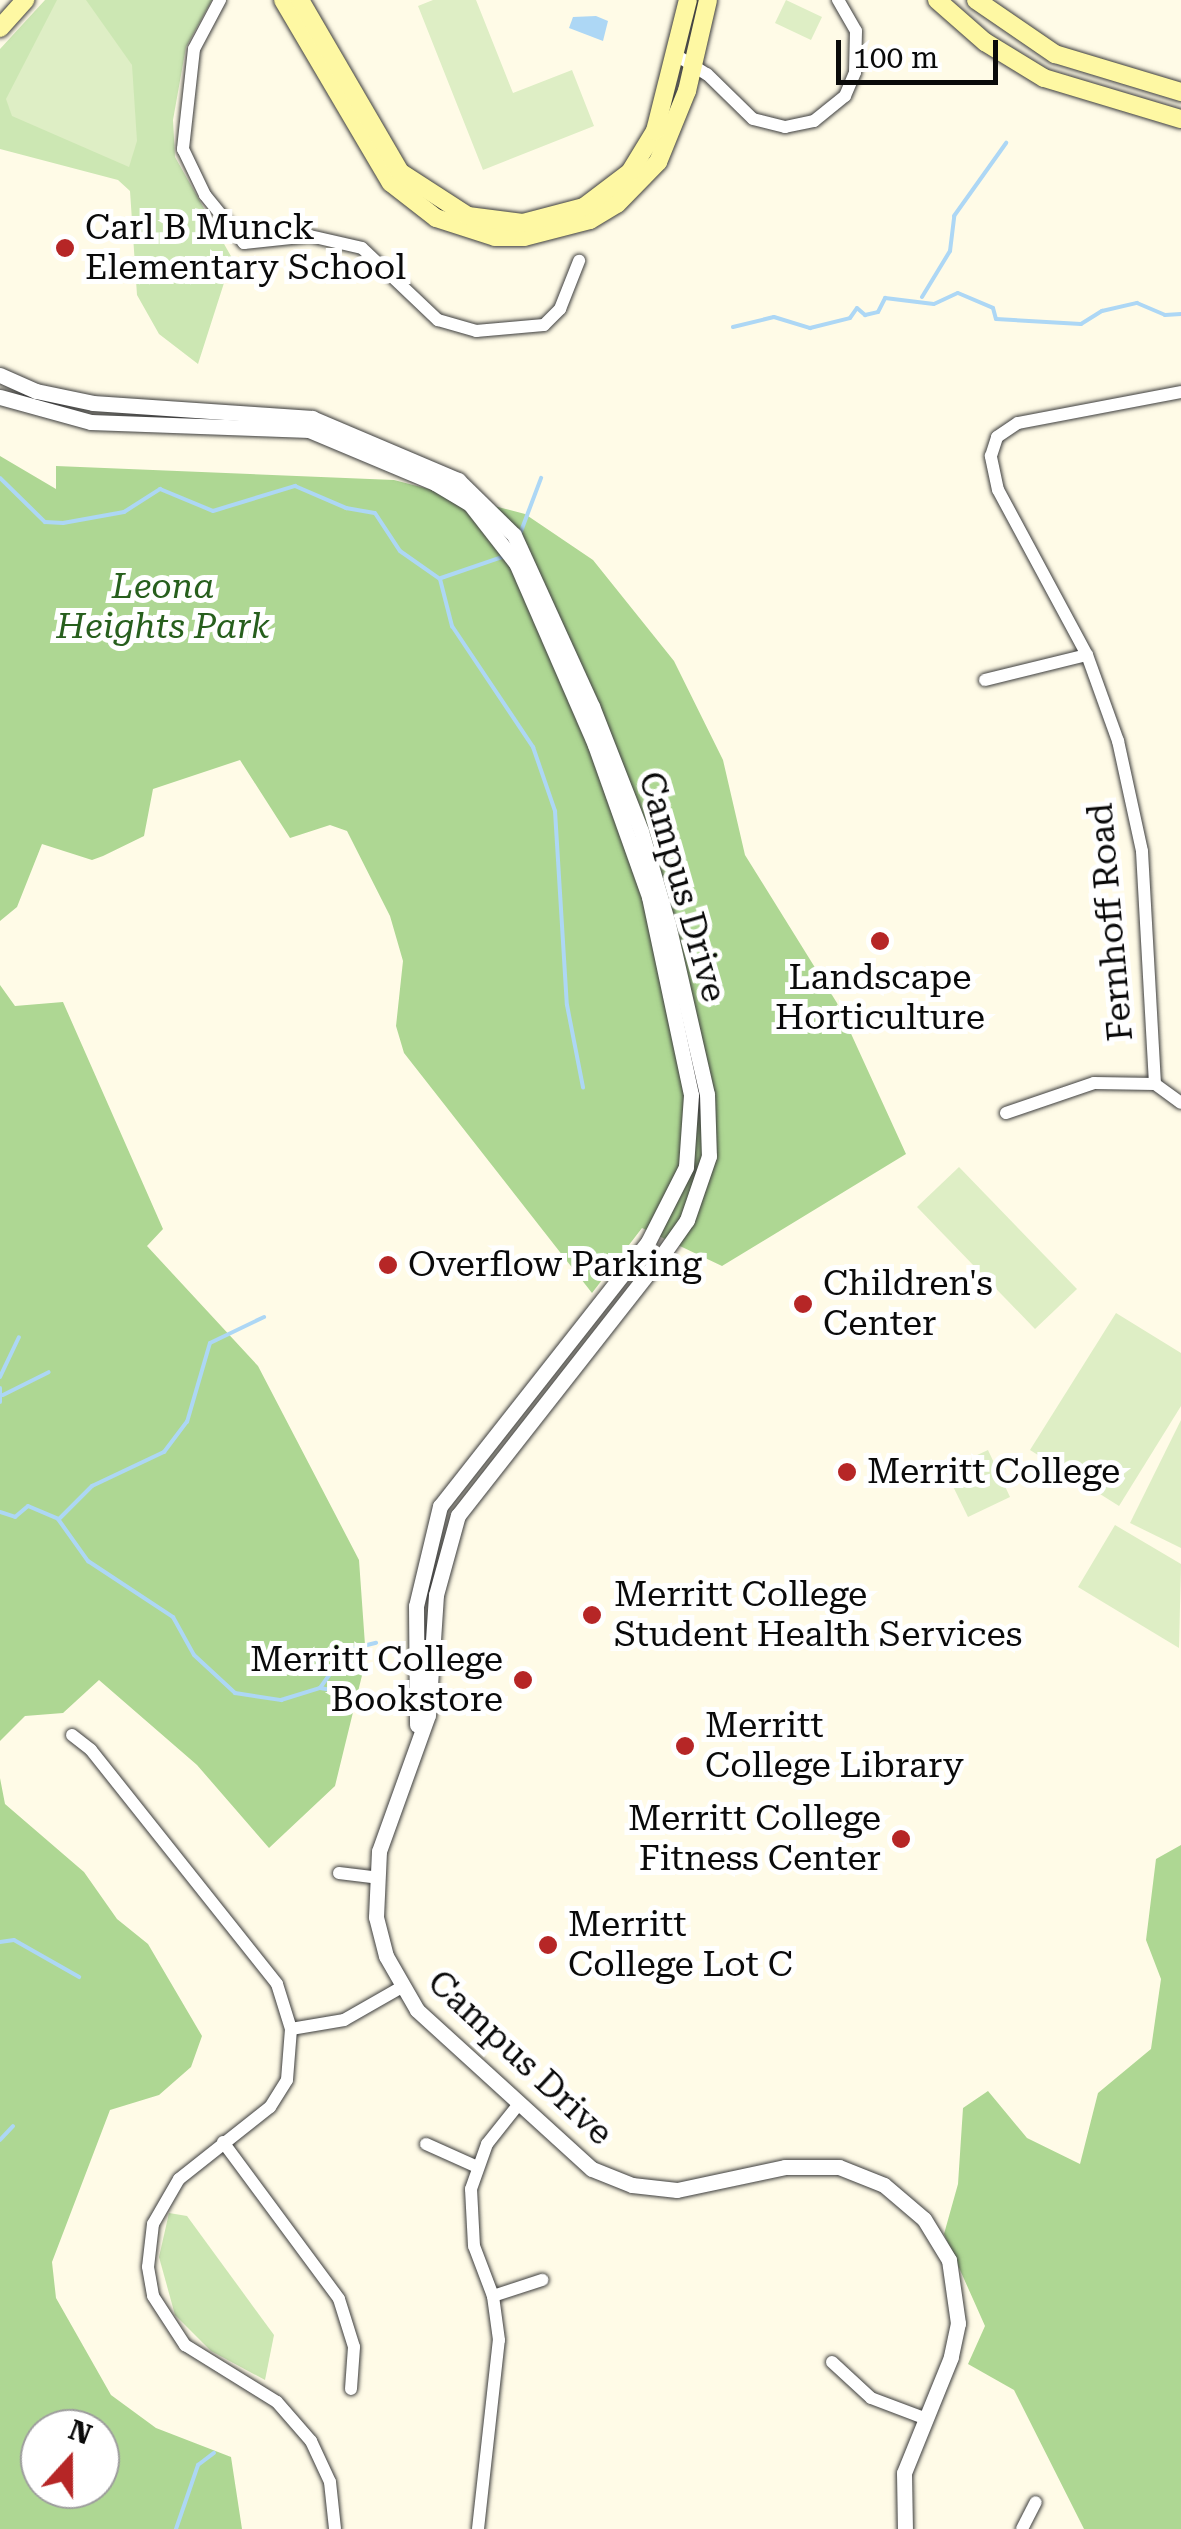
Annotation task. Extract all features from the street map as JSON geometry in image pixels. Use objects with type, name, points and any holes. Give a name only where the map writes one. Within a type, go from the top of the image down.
[{"type":"main road","points":[[0,28],[25,0]]},
{"type":"main road","points":[[283,0],[390,183],[436,218],[495,236],[559,232],[618,204],[672,138],[694,66],[708,0]]},
{"type":"main road","points":[[300,0],[400,172],[443,206],[496,222],[555,218],[584,207],[630,172],[655,131],[688,0]]},
{"type":"main road","points":[[937,0],[985,42],[1044,78],[1181,119]]},
{"type":"main road","points":[[976,0],[1055,54],[1181,92]]},
{"type":"street","points":[[220,0],[194,49],[183,149],[205,196],[244,243],[310,236],[362,248],[438,320],[476,331],[544,324],[560,309],[579,261]]},
{"type":"street","points":[[676,55],[694,66],[752,119],[785,127],[826,115],[845,96],[858,60],[856,31],[838,0]]},
{"type":"street","name":"Campus Drive","points":[[0,375],[48,395],[93,403],[312,418],[454,486],[504,542],[541,606],[649,896],[691,1095],[690,1151],[678,1189],[648,1242],[440,1506],[416,1606],[416,1744],[374,1876],[381,1939],[400,1988],[518,2105],[592,2169],[632,2185],[677,2190],[812,2165],[861,2174],[907,2202],[938,2238],[956,2282],[955,2340],[904,2472],[904,2529]]},
{"type":"street","name":"Fernhoff Road","points":[[1155,1084],[1142,851],[1118,741],[1088,655],[998,490],[992,448],[1018,423],[1181,392]]},
{"type":"street","name":"Campus Drive","points":[[0,398],[91,422],[309,430],[454,486]]},
{"type":"street","points":[[985,680],[1088,655]]},
{"type":"street","points":[[1006,1113],[1072,1086],[1155,1084],[1181,1103]]},
{"type":"street","points":[[72,1735],[91,1750],[255,1950],[276,1984],[290,2029],[291,2064],[279,2095],[179,2179],[153,2224],[148,2268],[154,2296],[185,2345],[255,2387],[298,2423],[322,2460],[335,2529]]},
{"type":"street","points":[[340,1873],[374,1876]]},
{"type":"street","points":[[290,2029],[344,2020],[400,1988]]},
{"type":"street","points":[[478,2529],[500,2340],[493,2296],[469,2213],[475,2166],[518,2105]]},
{"type":"street","points":[[224,2142],[339,2300],[354,2348],[350,2389]]},
{"type":"street","points":[[426,2144],[475,2166]]},
{"type":"street","points":[[493,2296],[542,2280]]},
{"type":"street","points":[[832,2362],[870,2398],[924,2418]]},
{"type":"street","points":[[1022,2529],[1036,2502]]},
{"type":"green space","points":[[45,0],[212,0],[186,47],[173,120],[175,157],[232,258],[198,364],[159,334],[137,295],[130,191],[118,180],[0,149],[0,49]]},
{"type":"green space","points":[[57,0],[86,0],[132,65],[137,141],[129,167],[12,116],[6,99]]},
{"type":"green space","points":[[433,0],[476,0],[513,93],[572,70],[594,126],[483,170],[418,6]]},
{"type":"green space","points":[[786,0],[822,17],[811,40],[775,23]]},
{"type":"green space","name":"Leona Heights Park","points":[[0,456],[56,489],[56,466],[394,480],[525,514],[593,560],[674,661],[723,760],[745,855],[837,1003],[906,1154],[722,1266],[642,1228],[592,1293],[404,1053],[396,1026],[403,961],[390,916],[347,831],[330,825],[290,838],[240,760],[153,789],[144,836],[103,856],[92,860],[42,844],[17,907],[0,921]]},
{"type":"green space","points":[[0,985],[15,1006],[63,1002],[163,1229],[147,1246],[258,1366],[359,1560],[366,1659],[335,1786],[269,1848],[197,1765],[99,1680],[63,1713],[25,1716],[0,1741]]},
{"type":"green space","points":[[959,1167],[1077,1289],[1035,1329],[917,1207]]},
{"type":"green space","points":[[1116,1313],[1181,1353],[1181,1406],[1119,1506],[1030,1450]]},
{"type":"green space","points":[[1181,1420],[1181,1548],[1130,1523]]},
{"type":"green space","points":[[988,1450],[1010,1497],[968,1517],[945,1470]]},
{"type":"green space","points":[[1115,1525],[1181,1564],[1179,1648],[1078,1587]]},
{"type":"green space","points":[[0,1778],[5,1804],[84,1872],[117,1919],[148,1944],[202,2036],[191,2067],[159,2095],[110,2110],[52,2262],[56,2298],[111,2395],[156,2428],[231,2457],[242,2529],[0,2529]]},
{"type":"green space","points":[[1181,1845],[1181,2529],[1084,2529],[1014,2390],[968,2364],[985,2326],[944,2234],[958,2184],[963,2108],[988,2091],[1027,2138],[1080,2164],[1098,2093],[1151,2049],[1161,1979],[1146,1940],[1156,1859]]},
{"type":"green space","points":[[169,2213],[187,2216],[274,2335],[265,2380],[211,2351],[175,2315],[159,2257]]},
{"type":"water","points":[[596,16],[608,21],[603,41],[569,28],[573,17]]},
{"type":"waterway","points":[[922,297],[950,251],[954,216],[1006,143]]},
{"type":"waterway","points":[[733,327],[774,317],[810,328],[850,318],[857,308],[865,315],[878,312],[885,298],[934,304],[958,293],[993,308],[996,319],[1081,324],[1102,311],[1137,303],[1165,315],[1181,314]]},
{"type":"waterway","points":[[0,478],[45,522],[63,523],[124,512],[160,489],[213,511],[295,486],[346,508],[375,513],[400,551],[440,579],[452,626],[533,747],[555,811],[567,1005],[583,1087]]},
{"type":"waterway","points":[[520,534],[541,478]]},
{"type":"waterway","points":[[441,578],[502,557]]},
{"type":"waterway","points":[[59,1519],[92,1486],[164,1452],[187,1422],[210,1343],[264,1317]]},
{"type":"waterway","points":[[0,1377],[19,1337]]},
{"type":"waterway","points":[[3,1395],[49,1372]]},
{"type":"waterway","points":[[0,1388],[0,1402]]},
{"type":"waterway","points":[[0,1512],[15,1517],[28,1506],[58,1519],[88,1561],[173,1617],[194,1655],[235,1693],[281,1700],[320,1688],[348,1693]]},
{"type":"waterway","points":[[320,1688],[347,1650],[376,1643]]},
{"type":"waterway","points":[[0,1942],[14,1940],[79,1977]]},
{"type":"waterway","points":[[0,2140],[13,2126]]},
{"type":"waterway","points":[[176,2529],[198,2465],[214,2453]]},
{"type":"place","name":"Carl B Munck Elementary School","points":[[65,248]]},
{"type":"place","name":"Landscape Horticulture","points":[[880,941]]},
{"type":"place","name":"Overflow Parking","points":[[388,1265]]},
{"type":"place","name":"Children's Center","points":[[803,1304]]},
{"type":"place","name":"Merritt College","points":[[847,1472]]},
{"type":"place","name":"Merritt College Student Health Services","points":[[592,1615]]},
{"type":"place","name":"Merritt College Bookstore","points":[[523,1680]]},
{"type":"place","name":"Merritt College Library","points":[[685,1746]]},
{"type":"place","name":"Merritt College Fitness Center","points":[[901,1839]]},
{"type":"place","name":"Merritt College Lot C","points":[[548,1945]]}]
